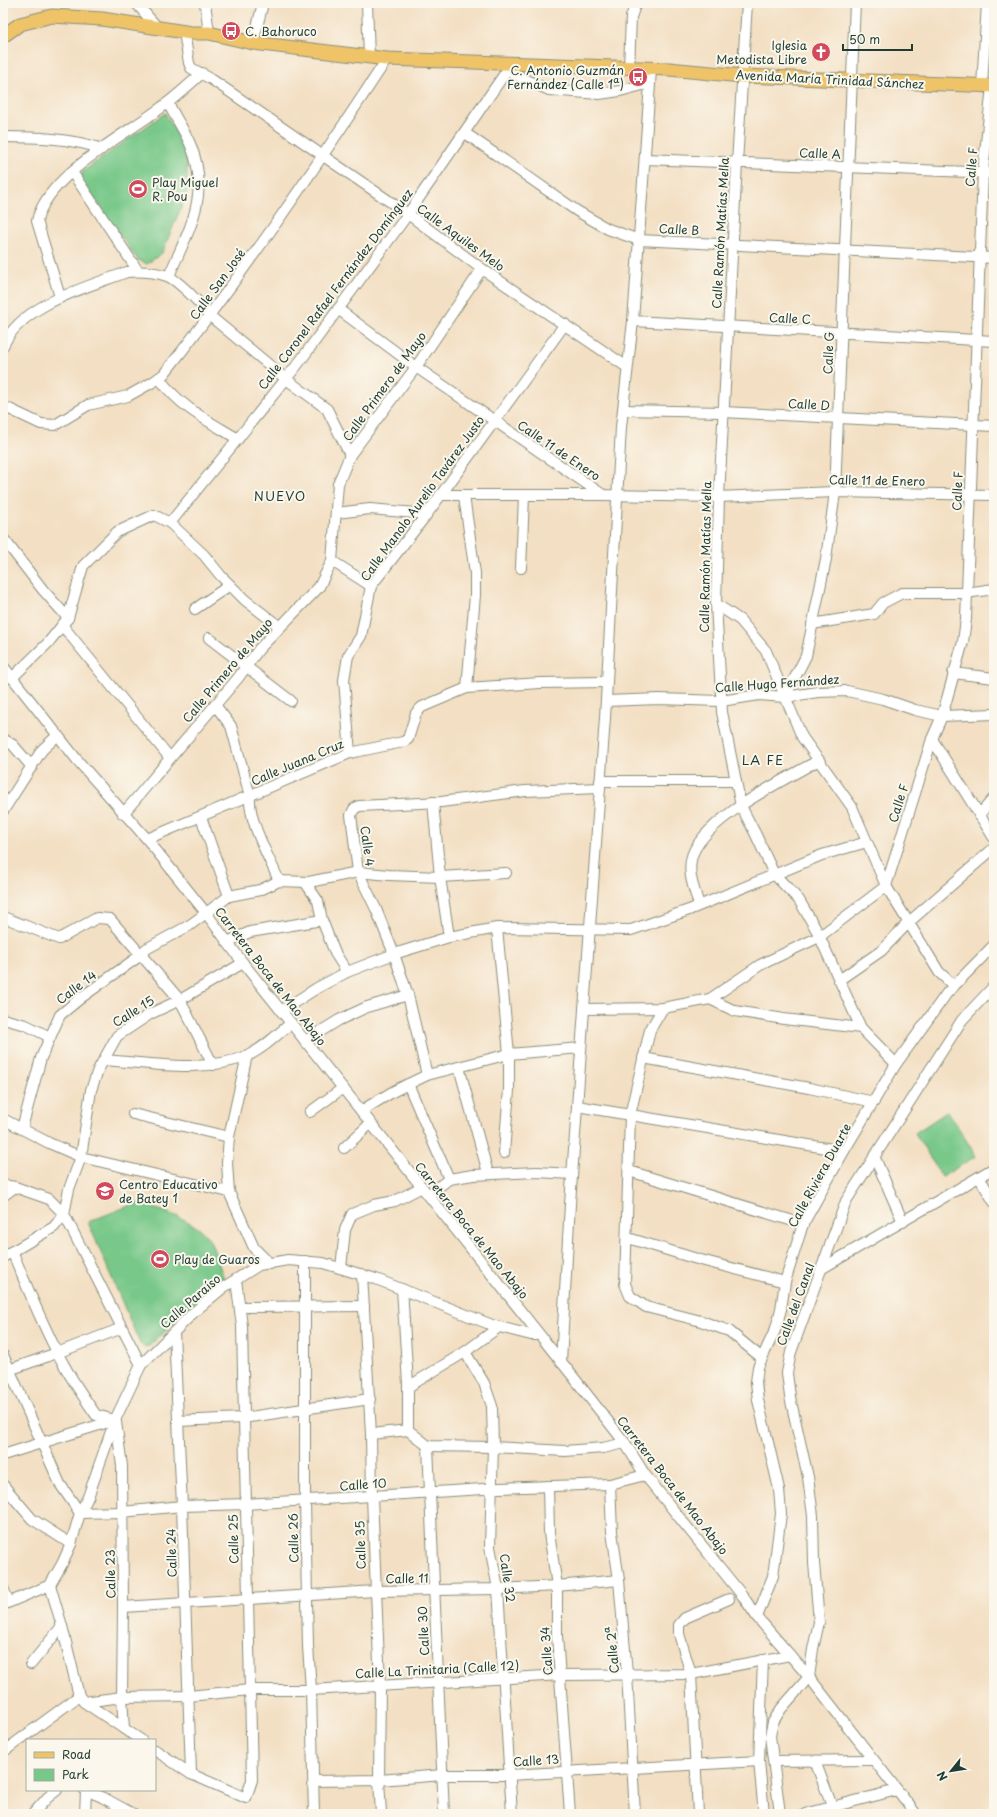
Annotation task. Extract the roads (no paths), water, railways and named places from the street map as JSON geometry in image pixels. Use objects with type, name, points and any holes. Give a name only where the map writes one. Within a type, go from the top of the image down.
[{"type":"main road","name":"Avenida María Trinidad Sánchez","points":[[3,36],[20,24],[52,16],[102,18],[184,32],[209,33],[253,43],[387,59],[510,67],[629,69],[650,76],[669,69],[742,76],[989,86]]},
{"type":"street","points":[[136,3],[157,27]]},
{"type":"street","points":[[205,3],[209,33]]},
{"type":"street","points":[[253,43],[263,3]]},
{"type":"street","points":[[366,3],[369,57]]},
{"type":"street","points":[[629,69],[632,17],[636,3]]},
{"type":"street","name":"Calle Ramón Matías Mella","points":[[747,3],[736,163],[729,328],[719,497],[716,604],[722,701],[740,806],[756,835],[774,874],[799,900],[820,937],[861,1028],[896,1064]]},
{"type":"street","name":"Calle G","points":[[785,697],[806,656],[827,552],[835,492],[854,3]]},
{"type":"street","name":"Calle F","points":[[886,886],[932,739],[942,716],[963,642],[966,619],[979,258],[989,86],[987,3]]},
{"type":"street","name":"Calle Aquiles Melo","points":[[184,32],[191,68],[408,214],[482,269],[627,367]]},
{"type":"street","name":"Calle San José","points":[[3,406],[41,424],[55,425],[88,405],[119,400],[158,378],[210,316],[323,157],[387,59]]},
{"type":"street","points":[[510,67],[549,90],[599,94],[620,91],[650,76]]},
{"type":"street","name":"Calle Coronel Rafael Fernández Domínguez","points":[[170,524],[286,379],[408,214],[510,67]]},
{"type":"street","points":[[60,296],[37,221],[39,210],[44,201],[64,178],[102,149],[168,103],[202,74]]},
{"type":"street","points":[[561,1362],[572,1174],[606,701],[617,495],[623,410],[633,321],[650,76]]},
{"type":"street","points":[[168,103],[190,145],[196,160],[198,190],[198,206],[194,218],[169,276]]},
{"type":"street","name":"Calle B","points":[[465,133],[577,211],[608,229],[639,240],[845,252],[994,258]]},
{"type":"street","points":[[3,137],[28,137],[88,144],[102,149]]},
{"type":"street","name":"Calle A","points":[[645,158],[994,173]]},
{"type":"street","points":[[72,172],[138,271]]},
{"type":"street","name":"Calle Primero de Mayo","points":[[123,814],[215,705],[259,649],[319,587],[332,561],[338,484],[350,455],[416,367],[482,269]]},
{"type":"street","points":[[3,346],[13,329],[22,320],[60,296],[127,272],[138,271],[169,276],[202,304],[210,316],[286,379],[326,409],[350,455]]},
{"type":"street","name":"Calle 11 de Enero","points":[[338,309],[416,367],[603,495],[719,497],[835,492],[994,495]]},
{"type":"street","name":"Calle C","points":[[633,321],[729,328],[994,341]]},
{"type":"street","name":"Calle Manolo Aurelio Tavárez Justo","points":[[350,753],[344,680],[348,656],[361,636],[371,586],[427,514],[565,324]]},
{"type":"street","points":[[158,378],[170,394],[187,408],[238,439]]},
{"type":"street","name":"Calle D","points":[[623,410],[723,412],[994,426]]},
{"type":"street","points":[[440,495],[603,495]]},
{"type":"street","points":[[464,496],[475,573],[475,595],[467,688]]},
{"type":"street","points":[[521,568],[524,496]]},
{"type":"street","points":[[336,513],[370,509],[427,514]]},
{"type":"street","points":[[12,678],[48,643],[65,622],[83,566],[117,532],[154,515],[170,524],[204,554],[230,585],[259,612],[280,627]]},
{"type":"street","points":[[3,538],[65,622],[170,758]]},
{"type":"street","points":[[332,561],[371,586]]},
{"type":"street","points":[[195,609],[230,585]]},
{"type":"street","points":[[812,624],[874,614],[883,603],[902,593],[966,593],[994,590]]},
{"type":"street","points":[[716,604],[740,620],[766,651],[802,737],[852,807],[886,886],[939,972],[954,986]]},
{"type":"street","points":[[209,638],[291,701]]},
{"type":"street","name":"Carretera Boca de Mao Abajo","points":[[3,666],[78,762],[147,839],[206,913],[243,963],[370,1124],[540,1335],[625,1444],[645,1475],[742,1595],[757,1617],[809,1677],[872,1760],[916,1814]]},
{"type":"street","points":[[953,673],[994,678]]},
{"type":"street","name":"Calle Juana Cruz","points":[[147,839],[350,753],[403,742],[408,739],[416,713],[422,707],[467,688],[540,683],[606,682]]},
{"type":"street","name":"Calle Hugo Fernández","points":[[606,701],[658,699],[722,701],[760,695],[785,697],[818,692],[846,691],[883,699],[915,710],[942,716],[994,714]]},
{"type":"street","points":[[215,705],[232,726],[250,796],[249,807],[279,881]]},
{"type":"street","points":[[3,811],[42,750],[58,735]]},
{"type":"street","points":[[3,739],[13,745],[32,767]]},
{"type":"street","points":[[932,739],[994,838]]},
{"type":"street","points":[[699,905],[691,879],[691,860],[697,846],[717,823],[740,806],[819,760]]},
{"type":"street","name":"Calle 4","points":[[427,1075],[408,995],[376,909],[358,872],[351,816],[354,809],[359,806],[433,802],[600,784],[736,781]]},
{"type":"street","points":[[979,815],[994,798]]},
{"type":"street","points":[[433,802],[440,877],[449,937]]},
{"type":"street","points":[[201,817],[229,896],[260,890],[279,881],[305,882],[358,872],[440,877],[506,873]]},
{"type":"street","points":[[281,1011],[317,988],[347,972],[394,954],[449,937],[497,928],[631,930],[699,905],[822,855],[867,842]]},
{"type":"street","points":[[839,980],[881,951],[909,922],[994,848]]},
{"type":"street","points":[[305,882],[318,901],[322,920],[335,953],[347,972]]},
{"type":"street","points":[[584,1009],[663,1008],[710,999],[760,965],[820,937],[886,886]]},
{"type":"street","name":"Calle 14","points":[[22,1128],[29,1107],[41,1058],[60,1015],[82,997],[141,955],[146,949],[190,925],[229,896]]},
{"type":"street","points":[[3,916],[58,939],[97,918],[110,919],[180,1000],[213,1065]]},
{"type":"street","points":[[227,942],[250,932],[322,920]]},
{"type":"street","points":[[497,928],[509,1054],[509,1090],[504,1153]]},
{"type":"street","name":"Calle Riviera Duarte","points":[[757,1617],[773,1576],[781,1514],[779,1489],[758,1400],[756,1382],[758,1367],[776,1328],[781,1309],[784,1282],[803,1224],[844,1151],[896,1064],[954,986],[994,945]]},
{"type":"street","name":"Calle 15","points":[[64,1214],[69,1189],[81,1157],[91,1090],[98,1070],[117,1036],[150,1014],[180,1000],[243,963]]},
{"type":"street","name":"Calle del Canal","points":[[809,1677],[819,1622],[815,1591],[813,1516],[808,1477],[790,1397],[787,1373],[791,1352],[846,1201],[962,1020],[994,986]]},
{"type":"street","points":[[305,1041],[339,1020],[367,1007],[408,995]]},
{"type":"street","points":[[710,999],[735,1011],[784,1019],[861,1028]]},
{"type":"street","points":[[663,1008],[650,1030],[630,1115],[628,1238],[625,1284],[630,1296],[646,1307],[701,1321],[729,1331],[762,1358]]},
{"type":"street","points":[[3,1019],[26,1025],[50,1037]]},
{"type":"street","points":[[104,1060],[176,1066],[213,1065],[247,1055],[269,1042],[291,1023]]},
{"type":"street","points":[[361,1111],[427,1075],[509,1054],[581,1048]]},
{"type":"street","points":[[247,1055],[229,1137],[227,1163],[228,1192],[254,1248],[270,1264]]},
{"type":"street","points":[[643,1058],[809,1088],[874,1102]]},
{"type":"street","points":[[459,1066],[488,1173]]},
{"type":"street","points":[[408,1084],[449,1180]]},
{"type":"street","points":[[310,1112],[343,1088]]},
{"type":"street","points":[[577,1106],[844,1151]]},
{"type":"street","points":[[133,1114],[229,1137]]},
{"type":"street","points":[[3,1119],[49,1143],[81,1157],[147,1174],[228,1192]]},
{"type":"street","points":[[344,1148],[370,1124]]},
{"type":"street","points":[[874,1156],[902,1222]]},
{"type":"street","points":[[822,1269],[994,1168]]},
{"type":"street","points":[[629,1171],[803,1224]]},
{"type":"street","points":[[341,1268],[345,1230],[352,1214],[374,1205],[395,1202],[449,1180],[488,1173],[537,1172],[572,1174]]},
{"type":"street","points":[[979,1177],[994,1202]]},
{"type":"street","points":[[3,1185],[15,1187],[49,1199],[64,1214],[141,1365]]},
{"type":"street","points":[[3,1196],[15,1187]]},
{"type":"street","points":[[3,1257],[54,1227],[64,1214]]},
{"type":"street","points":[[628,1238],[697,1259],[784,1282]]},
{"type":"street","points":[[12,1251],[31,1299],[57,1353],[96,1415],[115,1420]]},
{"type":"street","name":"Calle Paraíso","points":[[50,1586],[71,1544],[80,1512],[88,1497],[115,1420],[141,1365],[174,1332],[218,1292],[259,1266],[288,1260],[323,1263],[362,1274],[499,1327],[540,1335]]},
{"type":"street","name":"Calle 26","points":[[305,1261],[305,1501],[314,1814]]},
{"type":"street","name":"Calle 35","points":[[362,1274],[370,1400],[375,1591],[380,1685],[379,1780],[381,1814]]},
{"type":"street","name":"Calle 25","points":[[191,1774],[246,1798],[252,1780],[242,1326],[236,1280]]},
{"type":"street","points":[[402,1289],[408,1387],[408,1430]]},
{"type":"street","points":[[240,1307],[364,1306]]},
{"type":"street","points":[[408,1387],[465,1352],[499,1327]]},
{"type":"street","points":[[7,1371],[122,1328]]},
{"type":"street","name":"Calle 24","points":[[174,1332],[186,1604],[191,1774]]},
{"type":"street","name":"Calle 32","points":[[465,1352],[484,1382],[492,1406],[493,1447],[490,1547],[498,1589],[512,1814]]},
{"type":"street","points":[[3,1355],[7,1371],[42,1442],[60,1484],[80,1512]]},
{"type":"street","points":[[178,1421],[243,1418],[370,1400]]},
{"type":"street","points":[[3,1455],[115,1420]]},
{"type":"street","name":"Calle 23","points":[[115,1420],[122,1466],[124,1607],[122,1697],[124,1729]]},
{"type":"street","points":[[371,1434],[408,1430],[428,1446],[565,1450],[603,1448],[625,1444]]},
{"type":"street","name":"Calle 30","points":[[428,1446],[444,1814]]},
{"type":"street","name":"Calle 10","points":[[80,1512],[122,1512],[182,1506],[305,1501],[492,1489],[610,1484],[645,1475]]},
{"type":"street","name":"Calle 2ª","points":[[610,1484],[612,1532],[619,1580],[627,1674],[635,1814]]},
{"type":"street","points":[[3,1485],[32,1519],[71,1544]]},
{"type":"street","name":"Calle 34","points":[[548,1486],[549,1533],[557,1586],[557,1636],[570,1814]]},
{"type":"street","name":"Calle 11","points":[[124,1607],[375,1591],[498,1589],[557,1586],[619,1580]]},
{"type":"street","points":[[3,1588],[6,1604],[50,1586],[81,1699],[139,1739]]},
{"type":"street","points":[[698,1814],[691,1674],[679,1634],[679,1625],[685,1618],[728,1599]]},
{"type":"street","points":[[31,1664],[62,1626]]},
{"type":"street","name":"Calle La Trinitaria (Calle 12)","points":[[81,1699],[188,1696],[250,1690],[311,1690],[561,1675],[691,1674],[790,1655]]},
{"type":"street","points":[[763,1660],[759,1761],[764,1814]]},
{"type":"street","points":[[780,1814],[770,1736],[773,1722],[781,1709],[809,1677]]},
{"type":"street","points":[[30,1737],[81,1699]]},
{"type":"street","points":[[3,1752],[26,1739]]},
{"type":"street","points":[[156,1751],[191,1774]]},
{"type":"street","points":[[774,1761],[872,1760]]},
{"type":"street","name":"Calle 13","points":[[314,1781],[379,1780],[442,1775],[509,1775],[759,1761]]},
{"type":"street","points":[[815,1761],[833,1810]]},
{"type":"street","points":[[805,1814],[833,1810],[897,1790]]},
{"type":"street","points":[[33,1814],[47,1798],[56,1791]]},
{"type":"street","points":[[85,1814],[86,1791],[102,1797],[133,1814]]},
{"type":"place","name":"C. Bahoruco","points":[[231,31]]},
{"type":"place","name":"Iglesia Metodista Libre","points":[[821,52]]},
{"type":"place","name":"C. Antonio Guzmán Fernández (Calle 1ª)","points":[[638,77]]},
{"type":"place","name":"Play Miguel R. Pou","points":[[138,189]]},
{"type":"place","name":"Centro Educativo de Batey 1","points":[[105,1191]]},
{"type":"place","name":"Play de Guaros","points":[[160,1259]]},
{"type":"district","name":"NUEVO","points":[[280,495]]},
{"type":"district","name":"LA FE","points":[[763,759]]}]
